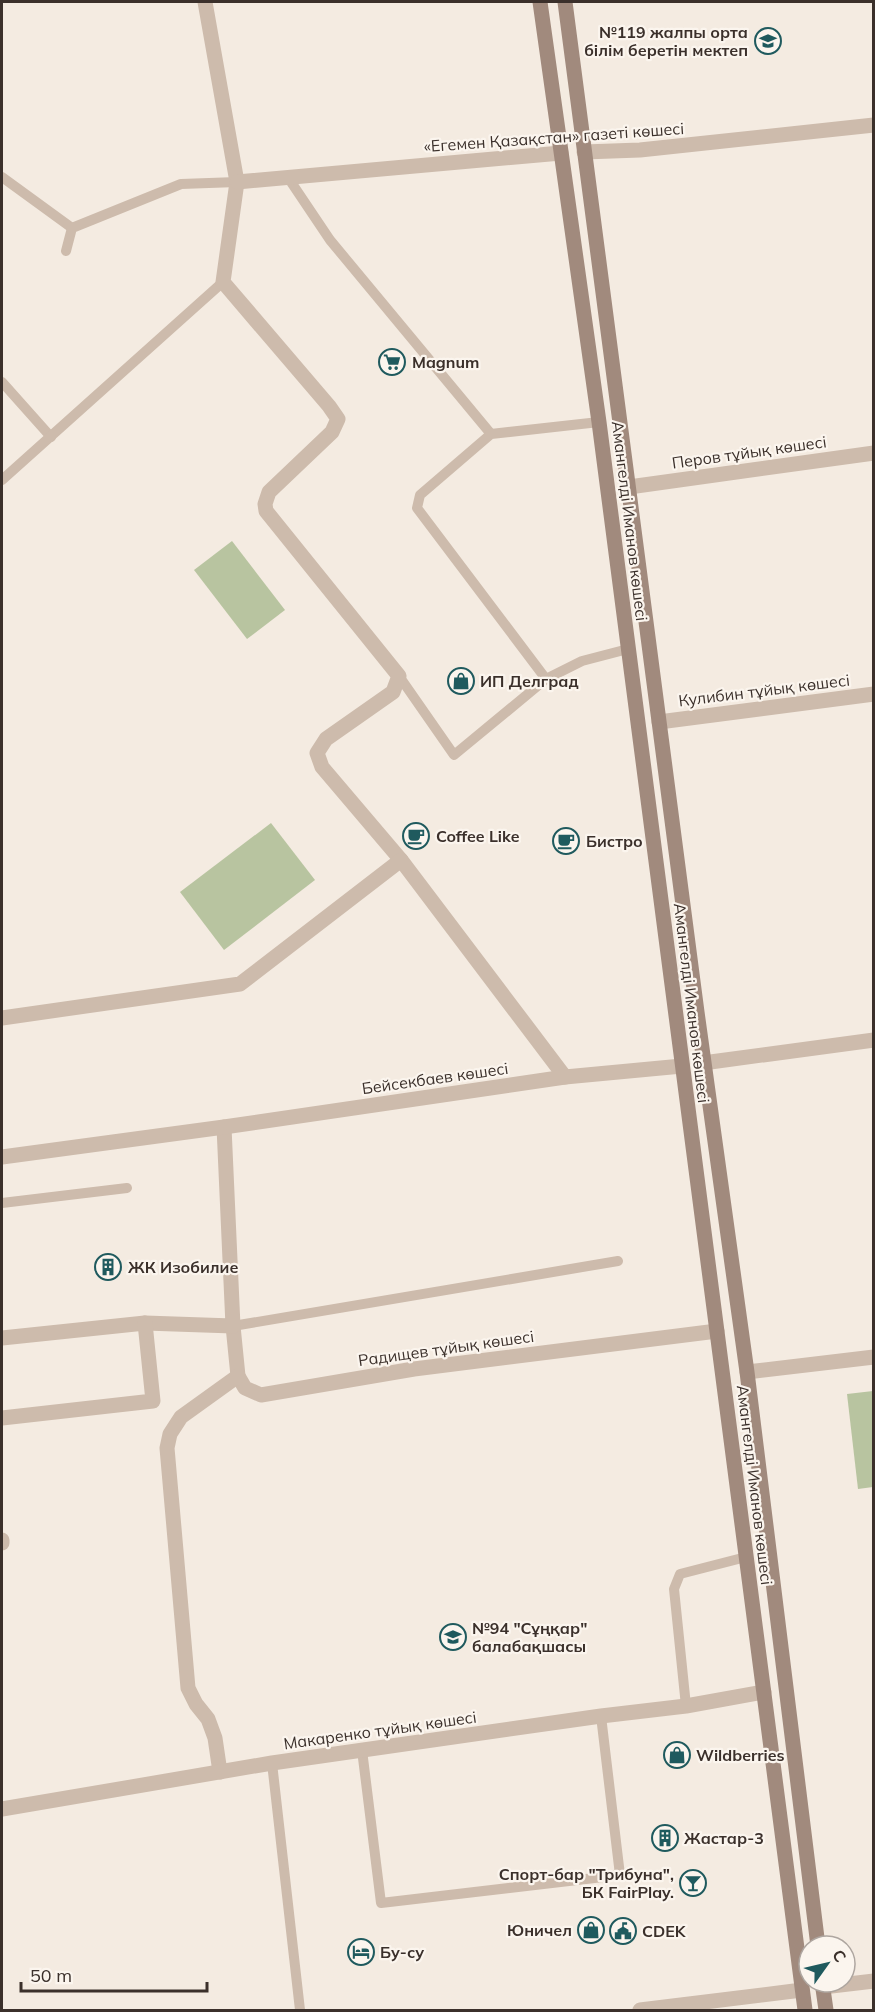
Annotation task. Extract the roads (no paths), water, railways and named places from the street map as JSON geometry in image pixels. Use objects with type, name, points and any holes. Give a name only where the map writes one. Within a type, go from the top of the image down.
[{"type":"main road","name":"Амангелді Иманов көшесі","points":[[540,2],[628,649],[797,1951]]},
{"type":"main road","name":"Амангелді Иманов көшесі","points":[[565,2],[704,1063],[747,1372],[817,1934]]},
{"type":"main road","name":"«Егемен Қазақстан» газеті көшесі","points":[[561,153],[584,152]]},
{"type":"main road","name":"Бейсекбаев көшесі","points":[[682,1066],[704,1063]]},
{"type":"main road","name":"Амангелді Иманов көшесі","points":[[803,1994],[805,2010]]},
{"type":"main road","points":[[823,1994],[826,2010]]},
{"type":"street","points":[[205,2],[237,182],[224,282],[329,405],[338,419],[332,432],[269,492],[265,504],[266,511],[399,676],[393,692],[326,740],[317,753],[322,767],[401,860],[565,1077]]},
{"type":"street","name":"«Егемен Қазақстан» газеті көшесі","points":[[584,152],[639,150],[873,125]]},
{"type":"street","name":"«Егемен Қазақстан» газеті көшесі","points":[[237,182],[561,153]]},
{"type":"street","name":"Перов тұйық көшесі","points":[[629,487],[873,453]]},
{"type":"street","name":"Кулибин тұйық көшесі","points":[[659,722],[873,694]]},
{"type":"street","points":[[2,1018],[240,984],[401,860]]},
{"type":"street","name":"Бейсекбаев көшесі","points":[[704,1063],[873,1040]]},
{"type":"street","name":"Бейсекбаев көшесі","points":[[2,1157],[565,1077],[682,1066]]},
{"type":"street","points":[[220,1772],[215,1738],[208,1719],[196,1704],[188,1688],[167,1448],[170,1434],[181,1417],[238,1376],[233,1326],[224,1127]]},
{"type":"street","points":[[2,1338],[145,1323],[233,1326]]},
{"type":"street","points":[[2,1418],[153,1401],[145,1323]]},
{"type":"street","name":"Радищев тұйық көшесі","points":[[238,1376],[244,1388],[261,1395],[414,1370],[717,1331]]},
{"type":"street","points":[[747,1372],[873,1357]]},
{"type":"street","name":"Макаренко тұйық көшесі","points":[[2,1809],[272,1763],[686,1706],[764,1692]]},
{"type":"street","points":[[857,1982],[873,1981]]},
{"type":"street","points":[[640,2010],[797,1991]]},
{"type":"lane","points":[[287,176],[330,240],[491,434]]},
{"type":"lane","points":[[2,177],[72,228]]},
{"type":"lane","points":[[72,228],[181,184],[237,182]]},
{"type":"lane","points":[[66,251],[72,228]]},
{"type":"lane","points":[[2,480],[224,282]]},
{"type":"lane","points":[[2,382],[51,437]]},
{"type":"lane","points":[[546,679],[417,508],[420,495],[491,434],[598,422]]},
{"type":"lane","points":[[399,676],[454,755],[546,679],[582,661],[628,649]]},
{"type":"lane","points":[[2,1203],[127,1188]]},
{"type":"lane","points":[[233,1326],[618,1262]]},
{"type":"lane","points":[[686,1706],[674,1589],[680,1574],[746,1557]]},
{"type":"lane","points":[[362,1750],[381,1903],[620,1875],[601,1716]]},
{"type":"lane","points":[[272,1763],[300,2010]]},
{"type":"place","name":"№119 жалпы орта білім беретін мектеп","points":[[768,41]]},
{"type":"place","name":"Magnum","points":[[392,362]]},
{"type":"place","name":"ИП Делград","points":[[461,681]]},
{"type":"place","name":"Coffee Like","points":[[416,836]]},
{"type":"place","name":"Бистро","points":[[566,841]]},
{"type":"place","name":"ЖК Изобилие","points":[[108,1267]]},
{"type":"place","name":"№94 \"Сұңқар\" балабақшасы","points":[[453,1637]]},
{"type":"place","name":"Wildberries","points":[[677,1755]]},
{"type":"place","name":"Жастар-3","points":[[665,1838]]},
{"type":"place","name":"Спорт-бар \"Трибуна\", БК FairPlay.","points":[[693,1883]]},
{"type":"place","name":"Юничел","points":[[591,1930]]},
{"type":"place","name":"CDEK","points":[[623,1931]]},
{"type":"place","name":"Бу-су","points":[[361,1952]]}]
